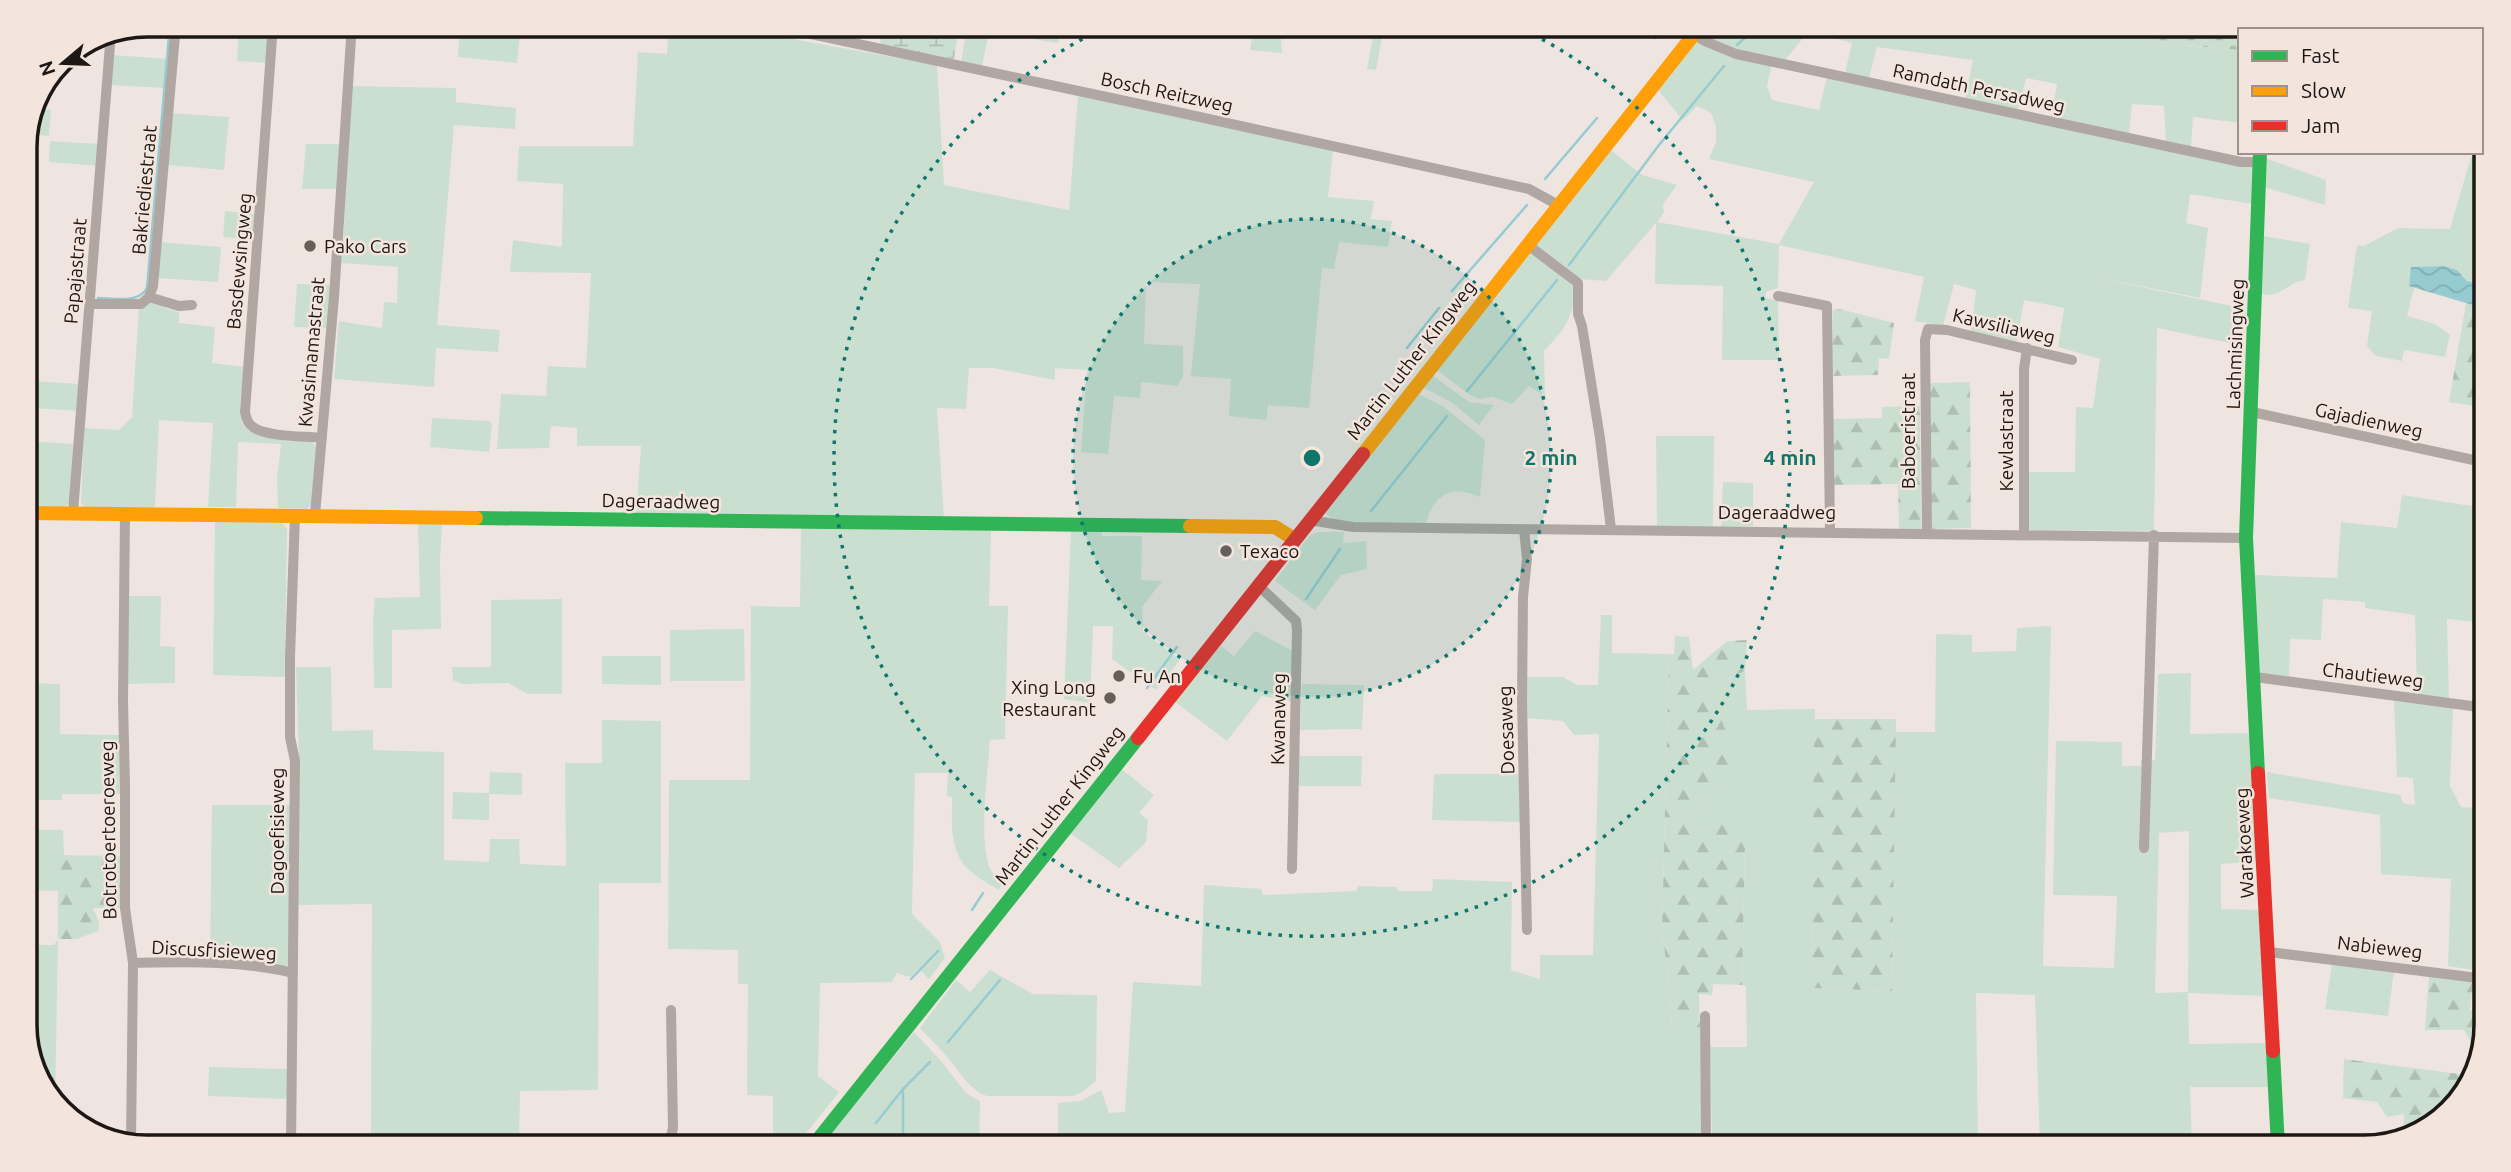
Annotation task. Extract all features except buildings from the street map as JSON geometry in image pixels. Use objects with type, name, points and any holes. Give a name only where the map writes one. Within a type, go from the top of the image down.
[{"type":"street","name":"Bakriediestraat","points":[[149,297],[153,286],[175,37]]},
{"type":"street","name":"Basdewsingweg","points":[[272,37],[245,412],[253,428],[263,432],[322,438]]},
{"type":"street","name":"Kwasimamastraat","points":[[315,515],[351,37]]},
{"type":"street","name":"Bosch Reitzweg","points":[[825,37],[1517,187],[1558,205]]},
{"type":"street","name":"Martin Luther Kingweg","points":[[822,1135],[1692,37]]},
{"type":"street","name":"Ramdath Persadweg","points":[[1703,37],[1707,43],[1736,54],[2241,162],[2260,157]]},
{"type":"street","name":"Papajastraat","points":[[73,512],[110,43]]},
{"type":"street","name":"Lachmisingweg","points":[[2246,538],[2260,157]]},
{"type":"street","points":[[1528,245],[1578,283],[1578,314],[1600,438],[1611,529]]},
{"type":"street","points":[[1778,296],[1827,306],[1830,531]]},
{"type":"street","points":[[90,304],[132,306],[141,304],[149,297],[179,306],[192,305]]},
{"type":"street","name":"Kawsiliaweg","points":[[1928,329],[1947,330],[2072,360]]},
{"type":"street","name":"Baboeristraat","points":[[1927,533],[1925,341],[1928,329]]},
{"type":"street","name":"Kewlastraat","points":[[2024,534],[2024,369],[2027,348]]},
{"type":"street","name":"Gajadienweg","points":[[2252,412],[2474,460]]},
{"type":"street","name":"Dageraadweg","points":[[37,513],[1275,527],[1294,539]]},
{"type":"street","name":"Botrotoertoeroeweg","points":[[125,514],[125,908],[133,963],[131,1134]]},
{"type":"street","name":"Dagoefisieweg","points":[[290,1135],[295,761],[290,737],[289,657],[295,515]]},
{"type":"street","name":"Dageraadweg","points":[[1309,520],[1353,527],[2246,538]]},
{"type":"street","name":"Doesaweg","points":[[1524,529],[1527,559],[1523,597],[1522,701],[1527,930]]},
{"type":"street","points":[[2144,848],[2154,535]]},
{"type":"street","name":"Warakoeweg","points":[[2246,538],[2277,1135]]},
{"type":"street","name":"Kwanaweg","points":[[1258,585],[1296,621],[1297,629],[1292,869]]},
{"type":"street","name":"Chautieweg","points":[[2255,677],[2474,706]]},
{"type":"street","name":"Nabieweg","points":[[2269,952],[2474,978]]},
{"type":"street","name":"Discusfisieweg","points":[[133,963],[213,963],[274,968],[293,973]]},
{"type":"street","points":[[671,1010],[671,1135]]},
{"type":"street","points":[[1705,1016],[1706,1135]]},
{"type":"green space","points":[[238,37],[270,37],[268,63],[237,61]]},
{"type":"green space","points":[[459,37],[520,37],[517,63],[458,57]]},
{"type":"green space","points":[[668,37],[781,37],[937,65],[944,185],[1069,210],[1078,96],[1333,150],[1328,197],[1374,201],[1371,219],[1392,221],[1388,247],[1339,242],[1334,269],[1322,268],[1309,408],[1268,405],[1266,420],[1229,416],[1231,379],[1191,376],[1200,284],[1146,282],[1144,344],[1183,346],[1183,376],[1177,386],[1141,382],[1140,398],[1114,396],[1108,454],[1081,452],[1087,370],[1055,368],[1055,380],[993,368],[969,368],[966,409],[937,408],[944,520],[636,518],[641,446],[577,446],[577,428],[551,426],[549,448],[497,449],[501,394],[546,396],[548,366],[586,368],[591,273],[510,272],[513,240],[562,247],[563,184],[517,181],[519,146],[633,146],[638,52],[667,54]]},
{"type":"green space","points":[[881,37],[957,37],[954,59],[880,45]]},
{"type":"green space","points":[[965,37],[988,37],[982,67],[961,63]]},
{"type":"green space","points":[[1032,37],[1059,37],[1058,43]]},
{"type":"green space","points":[[1252,37],[1281,37],[1282,53],[1250,50]]},
{"type":"green space","points":[[1373,37],[1382,37],[1376,70],[1367,69]]},
{"type":"green space","points":[[1708,37],[1804,37],[1785,60],[1742,52]]},
{"type":"green space","points":[[1830,37],[2149,37],[2153,42],[2238,50],[2238,123],[2193,117],[2191,148],[2166,142],[2164,106],[2132,104],[2129,134],[2051,118],[2057,84],[2026,78],[2018,110],[1965,99],[1973,60],[1877,47],[1869,78],[1845,73],[1852,43]]},
{"type":"green space","points":[[2149,37],[2238,37],[2238,50],[2153,42]]},
{"type":"green space","points":[[1698,40],[1772,64],[1767,86],[1772,100],[1819,110],[1827,77],[2255,166],[2253,204],[2190,194],[2186,223],[2208,228],[2200,298],[2089,276],[2246,309],[2244,346],[2157,328],[2154,531],[2029,530],[2029,472],[2075,472],[2076,407],[2093,408],[2100,359],[2058,347],[2064,308],[2024,300],[2017,341],[1971,332],[1976,290],[1954,284],[1943,326],[1915,321],[1924,277],[1779,245],[1778,288],[1766,292],[1766,298],[1778,301],[1779,360],[1722,360],[1723,286],[1655,284],[1656,223],[1606,281],[1579,279],[1534,245],[1611,150],[1642,175],[1677,185],[1663,204],[1664,213],[1657,222],[1779,244],[1814,182],[1709,159],[1716,142],[1716,126],[1711,113],[1697,106],[1683,120],[1657,89]]},
{"type":"green space","points":[[112,55],[170,59],[167,88],[111,85]]},
{"type":"green space","points":[[352,86],[456,88],[456,102],[516,108],[515,129],[454,125],[437,325],[500,330],[498,352],[436,348],[434,387],[334,379],[339,321],[382,328],[384,302],[397,303],[398,267],[342,263]]},
{"type":"green space","points":[[43,109],[51,110],[49,136],[38,135]]},
{"type":"green space","points":[[171,113],[229,117],[224,170],[167,165]]},
{"type":"green space","points":[[50,141],[99,144],[98,166],[49,162]]},
{"type":"green space","points":[[306,144],[342,144],[339,189],[302,189]]},
{"type":"green space","points":[[2471,157],[2474,158],[2474,282],[2467,281],[2457,270],[2444,266],[2412,267],[2409,286],[2414,288],[2407,316],[2435,324],[2450,335],[2445,357],[2404,350],[2402,361],[2376,356],[2367,346],[2372,311],[2348,308],[2357,245],[2364,246],[2398,228],[2450,229]]},
{"type":"green space","points":[[2265,158],[2326,180],[2325,205],[2264,187]]},
{"type":"green space","points":[[225,211],[256,214],[254,240],[223,237]]},
{"type":"green space","points":[[2264,236],[2310,244],[2305,280],[2275,294],[2261,294]]},
{"type":"green space","points":[[159,242],[221,247],[218,282],[157,278]]},
{"type":"green space","points":[[1531,251],[1575,288],[1573,308],[1567,323],[1544,351],[1545,396],[1529,386],[1512,404],[1493,397],[1480,399],[1470,395],[1437,370]]},
{"type":"green space","points":[[297,284],[330,285],[328,328],[294,327]]},
{"type":"green space","points":[[155,300],[164,303],[165,308],[179,312],[179,323],[215,327],[212,363],[245,367],[240,406],[244,426],[260,436],[311,441],[317,447],[312,504],[307,509],[278,508],[277,479],[281,444],[238,442],[236,507],[208,507],[213,423],[159,420],[155,507],[85,507],[81,503],[84,428],[119,430],[132,417],[139,307]]},
{"type":"green space","points":[[2466,303],[2474,305],[2474,406],[2449,402]]},
{"type":"green space","points":[[1840,309],[1894,323],[1889,359],[1879,358],[1878,375],[1832,376],[1833,310]]},
{"type":"green space","points":[[1433,376],[1469,402],[1494,405],[1479,425],[1451,402],[1424,388]]},
{"type":"green space","points":[[37,381],[79,384],[78,411],[37,408]]},
{"type":"green space","points":[[1970,382],[1971,528],[1930,529],[1930,383]]},
{"type":"green space","points":[[1419,394],[1444,407],[1485,440],[1480,497],[1461,491],[1446,494],[1434,505],[1426,523],[1355,524],[1331,518],[1324,511]]},
{"type":"green space","points":[[1920,406],[1921,529],[1899,529],[1898,484],[1834,485],[1832,419],[1882,418],[1882,407]]},
{"type":"green space","points":[[432,418],[490,421],[489,452],[430,447]]},
{"type":"green space","points":[[1656,436],[1714,436],[1713,527],[1657,526]]},
{"type":"green space","points":[[37,442],[73,444],[70,501],[65,507],[37,507]]},
{"type":"green space","points":[[1723,482],[1753,483],[1753,526],[1721,527]]},
{"type":"green space","points":[[2402,495],[2474,506],[2474,622],[2447,619],[2449,699],[2417,695],[2415,615],[2365,608],[2365,602],[2323,599],[2321,640],[2290,639],[2289,677],[2260,674],[2255,575],[2337,578],[2341,522],[2397,528]]},
{"type":"green space","points":[[215,521],[281,522],[287,529],[285,677],[213,675]]},
{"type":"green space","points":[[418,524],[442,524],[441,629],[392,630],[392,688],[374,688],[375,598],[420,597]]},
{"type":"green space","points":[[801,526],[991,530],[989,606],[1008,606],[1005,739],[990,740],[984,828],[985,846],[992,872],[1005,882],[998,890],[973,873],[961,859],[954,843],[952,797],[947,796],[948,773],[915,773],[912,914],[940,942],[945,958],[929,979],[919,969],[910,977],[897,973],[892,982],[820,983],[818,1076],[839,1092],[805,1135],[773,1135],[773,1096],[747,1095],[748,984],[738,984],[738,950],[668,949],[669,780],[750,780],[751,606],[800,607]]},
{"type":"green space","points":[[1071,530],[1102,531],[1102,536],[1142,536],[1141,580],[1162,581],[1142,607],[1143,631],[1180,660],[1156,690],[1112,659],[1113,626],[1093,626],[1090,703],[1064,699]]},
{"type":"green space","points":[[1318,532],[1344,532],[1343,543],[1366,541],[1367,569],[1341,575],[1315,610],[1275,581],[1310,535]]},
{"type":"green space","points":[[129,596],[161,596],[160,646],[175,647],[175,683],[127,684]]},
{"type":"green space","points":[[562,599],[562,694],[528,694],[508,683],[462,684],[453,680],[452,667],[491,667],[491,600]]},
{"type":"green space","points":[[1601,615],[1612,615],[1612,653],[1669,654],[1662,932],[1672,1028],[1700,1029],[1701,1135],[1058,1135],[1058,1103],[1081,1101],[1101,1090],[1109,1113],[1125,1112],[1133,982],[1201,986],[1204,885],[1261,889],[1263,895],[1356,891],[1358,886],[1397,887],[1398,891],[1432,891],[1433,879],[1512,882],[1511,970],[1540,979],[1540,955],[1593,955],[1599,734],[1574,735],[1563,721],[1527,718],[1527,677],[1563,677],[1577,685],[1598,685]]},
{"type":"green space","points":[[2051,626],[2043,966],[2114,968],[2117,896],[2053,895],[2056,741],[2122,742],[2122,766],[2141,766],[2141,760],[2155,760],[2158,674],[2191,673],[2190,734],[2253,733],[2259,861],[2221,864],[2221,909],[2261,910],[2265,996],[2188,993],[2189,1044],[2268,1043],[2270,1087],[2190,1087],[2192,1135],[2040,1135],[2035,995],[1976,993],[1978,1135],[1712,1134],[1710,1047],[1747,1047],[1746,986],[1742,985],[1745,844],[1701,831],[1691,816],[1706,801],[1736,758],[1708,688],[1745,671],[1747,710],[1815,709],[1812,988],[1892,991],[1895,732],[1935,732],[1936,634],[1972,635],[1972,652],[2016,651],[2017,628]],"holes":[[[2189,831],[2188,992],[2155,993],[2159,833]]]},
{"type":"green space","points":[[744,629],[745,681],[670,681],[670,630]]},
{"type":"green space","points":[[1255,631],[1293,651],[1293,702],[1262,696],[1227,741],[1174,701],[1221,646],[1234,656]]},
{"type":"green space","points":[[1675,636],[1689,637],[1693,670],[1727,641],[1747,640],[1745,671],[1708,688],[1737,758],[1706,801],[1691,816],[1701,831],[1725,821],[1745,844],[1742,985],[1713,984],[1712,995],[1699,994],[1700,1029],[1672,1029],[1662,932],[1669,654],[1674,655]]},
{"type":"green space","points":[[602,656],[661,656],[661,685],[602,684]]},
{"type":"green space","points":[[296,667],[331,667],[332,731],[373,730],[373,750],[444,752],[444,860],[489,862],[490,839],[519,839],[520,864],[566,866],[565,763],[602,763],[602,720],[661,721],[661,883],[599,883],[598,1090],[520,1091],[519,1135],[371,1135],[372,904],[298,905],[299,761]]},
{"type":"green space","points":[[37,683],[60,684],[60,734],[120,735],[122,794],[62,794],[62,800],[37,800]]},
{"type":"green space","points":[[1302,684],[1364,685],[1362,729],[1300,730]]},
{"type":"green space","points":[[2394,701],[2453,708],[2450,786],[2461,807],[2474,808],[2474,970],[2448,966],[2451,879],[2381,874],[2380,815],[2269,798],[2267,772],[2400,795],[2403,803],[2415,805],[2413,778],[2397,777]]},
{"type":"green space","points":[[1814,719],[1896,719],[1892,991],[1812,988]]},
{"type":"green space","points":[[1298,756],[1362,756],[1361,786],[1298,786]]},
{"type":"green space","points":[[1120,768],[1154,795],[1139,813],[1148,820],[1146,842],[1119,868],[1070,833]]},
{"type":"green space","points":[[490,772],[522,773],[522,795],[489,794],[489,820],[452,819],[453,792],[489,793]]},
{"type":"green space","points":[[1434,774],[1521,774],[1520,822],[1432,820]]},
{"type":"green space","points":[[212,805],[292,805],[290,962],[284,969],[210,961]]},
{"type":"green space","points":[[37,830],[63,830],[64,855],[58,855],[58,891],[37,890]]},
{"type":"green space","points":[[58,855],[121,856],[122,908],[93,908],[99,922],[98,931],[77,939],[58,939]]},
{"type":"green space","points":[[58,939],[55,1086],[43,1061],[37,1033],[37,945],[54,945]]},
{"type":"green space","points":[[2332,963],[2394,971],[2388,1016],[2325,1009]]},
{"type":"green space","points":[[990,970],[1033,994],[1097,995],[1096,1081],[1081,1093],[1072,1096],[987,1096],[969,1085],[920,1028],[956,980],[970,992]]},
{"type":"green space","points":[[2429,976],[2473,982],[2470,1010],[2474,1011],[2472,1044],[2464,1030],[2425,1030]]},
{"type":"green space","points":[[914,1032],[966,1093],[980,1101],[979,1135],[830,1135]]},
{"type":"green space","points":[[2344,1059],[2462,1074],[2437,1108],[2403,1128],[2404,1114],[2387,1117],[2377,1102],[2343,1098]]},
{"type":"green space","points":[[209,1067],[289,1069],[289,1099],[208,1096]]},
{"type":"water","points":[[2444,266],[2457,270],[2467,281],[2474,282],[2474,305],[2409,286],[2411,267]]},
{"type":"waterway","points":[[98,298],[132,298],[147,288],[169,37]]},
{"type":"waterway","points":[[1737,45],[1746,37]]},
{"type":"waterway","points":[[1569,265],[1659,145],[1724,66]]},
{"type":"waterway","points":[[1545,179],[1597,118]]},
{"type":"waterway","points":[[1452,291],[1527,205]]},
{"type":"waterway","points":[[1467,391],[1557,280]]},
{"type":"waterway","points":[[1407,348],[1439,308]]},
{"type":"waterway","points":[[1371,511],[1447,416]]},
{"type":"waterway","points":[[1306,599],[1340,549]]},
{"type":"waterway","points":[[1147,688],[1177,647]]},
{"type":"waterway","points":[[972,910],[983,893]]},
{"type":"waterway","points":[[911,979],[938,951]]},
{"type":"waterway","points":[[948,1042],[1000,980]]},
{"type":"waterway","points":[[876,1123],[903,1089],[930,1062]]},
{"type":"waterway","points":[[903,1091],[903,1135]]},
{"type":"traffic: fast","points":[[2258,773],[2246,538],[2260,154]]},
{"type":"traffic: fast","points":[[476,518],[1190,526]]},
{"type":"traffic: fast","points":[[822,1135],[1138,738]]},
{"type":"traffic: fast","points":[[2273,1051],[2277,1135]]},
{"type":"traffic: slow","points":[[1363,454],[1692,37]]},
{"type":"traffic: slow","points":[[37,513],[476,518]]},
{"type":"traffic: slow","points":[[1190,526],[1275,527],[1294,539]]},
{"type":"traffic: jam","points":[[1138,738],[1363,454]]},
{"type":"traffic: jam","points":[[2258,773],[2273,1051]]},
{"type":"place","name":"Pako Cars","points":[[310,246]]},
{"type":"place","name":"Texaco","points":[[1226,551]]},
{"type":"place","name":"Fu An","points":[[1119,676]]},
{"type":"place","name":"Xing Long Restaurant","points":[[1110,698]]}]
